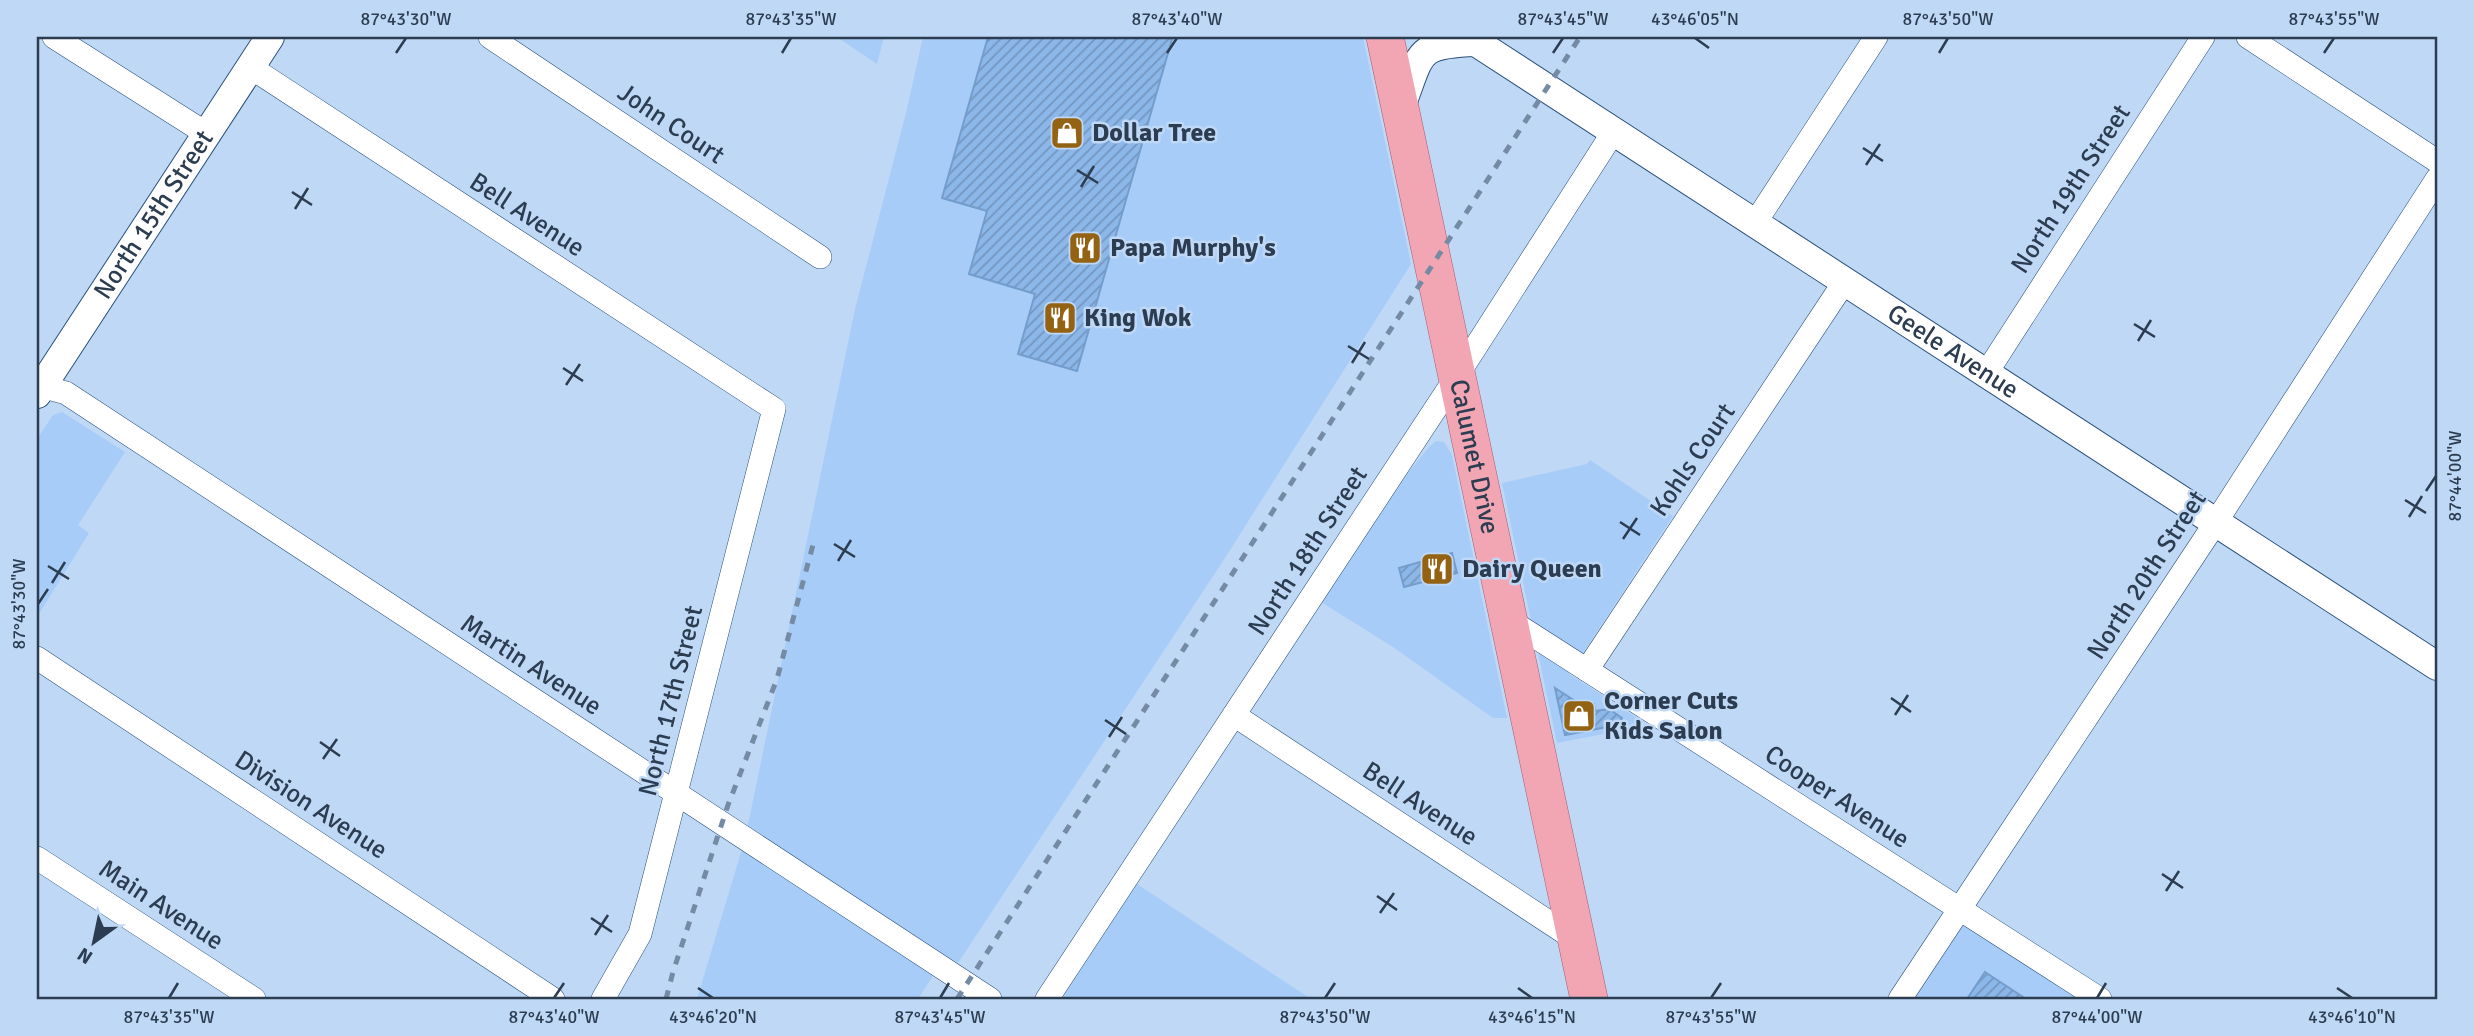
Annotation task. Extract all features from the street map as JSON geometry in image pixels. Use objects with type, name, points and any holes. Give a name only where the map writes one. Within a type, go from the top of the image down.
[{"type":"main road","name":"Calumet Drive","points":[[1385,37],[1589,999]]},
{"type":"street","points":[[54,37],[207,134]]},
{"type":"street","name":"North 15th Street","points":[[38,389],[270,37]]},
{"type":"street","name":"John Court","points":[[490,37],[820,257]]},
{"type":"street","points":[[1755,223],[1876,37]]},
{"type":"street","name":"North 19th Street","points":[[1987,372],[2203,37]]},
{"type":"street","points":[[2248,37],[2437,161]]},
{"type":"street","points":[[1401,106],[1426,50],[1440,44],[1472,39]]},
{"type":"street","name":"Geele Avenue","points":[[1472,39],[2437,666]]},
{"type":"street","name":"Bell Avenue","points":[[250,67],[774,410]]},
{"type":"street","name":"North 18th Street","points":[[1047,999],[1457,376],[1614,131]]},
{"type":"street","name":"North 20th Street","points":[[1900,999],[2216,522],[2437,179]]},
{"type":"street","name":"Kohls Court","points":[[1587,670],[1845,281]]},
{"type":"street","name":"Martin Avenue","points":[[38,389],[68,394],[990,999]]},
{"type":"street","name":"North 17th Street","points":[[603,999],[640,934],[774,410]]},
{"type":"street","name":"Cooper Avenue","points":[[1509,620],[2100,999]]},
{"type":"street","name":"Division Avenue","points":[[37,658],[553,999]]},
{"type":"street","name":"Bell Avenue","points":[[1234,715],[1576,940]]},
{"type":"street","name":"Main Avenue","points":[[37,858],[254,999]]},
{"type":"shaded area","points":[[837,37],[884,37],[877,64]]},
{"type":"shaded area","points":[[923,37],[1363,37],[1411,264],[1225,558],[958,963],[946,956],[918,999],[697,999],[745,839],[855,309]]},
{"type":"shaded area","points":[[62,412],[125,452],[78,525],[89,533],[37,617],[37,439],[53,415]]},
{"type":"shaded area","points":[[1436,441],[1444,442],[1452,455],[1507,718],[1493,718],[1393,647],[1321,602],[1394,490]]},
{"type":"shaded area","points":[[1590,460],[1673,516],[1569,674],[1639,719],[1639,727],[1557,743],[1502,483],[1587,464]]},
{"type":"shaded area","points":[[1137,884],[1311,999],[1061,999]]},
{"type":"shaded area","points":[[1960,909],[2100,999],[1896,999]]},
{"type":"building","points":[[988,37],[1172,39],[1077,371],[1018,354],[1035,294],[969,274],[987,211],[942,198]]},
{"type":"building","points":[[1452,553],[1457,573],[1404,587],[1399,568]]},
{"type":"building","points":[[1555,688],[1583,706],[1594,704],[1595,711],[1609,709],[1622,718],[1617,725],[1565,735]]},
{"type":"building","points":[[1985,972],[2026,999],[1967,999]]},
{"type":"railway","points":[[957,999],[1580,37]]},
{"type":"railway","points":[[666,999],[728,805],[777,679],[814,541]]},
{"type":"place","name":"Dollar Tree","points":[[1067,133]]},
{"type":"place","name":"Papa Murphy's","points":[[1085,248]]},
{"type":"place","name":"King Wok","points":[[1060,318]]},
{"type":"place","name":"Dairy Queen","points":[[1437,569]]},
{"type":"place","name":"Corner Cuts Kids Salon","points":[[1579,716]]}]
